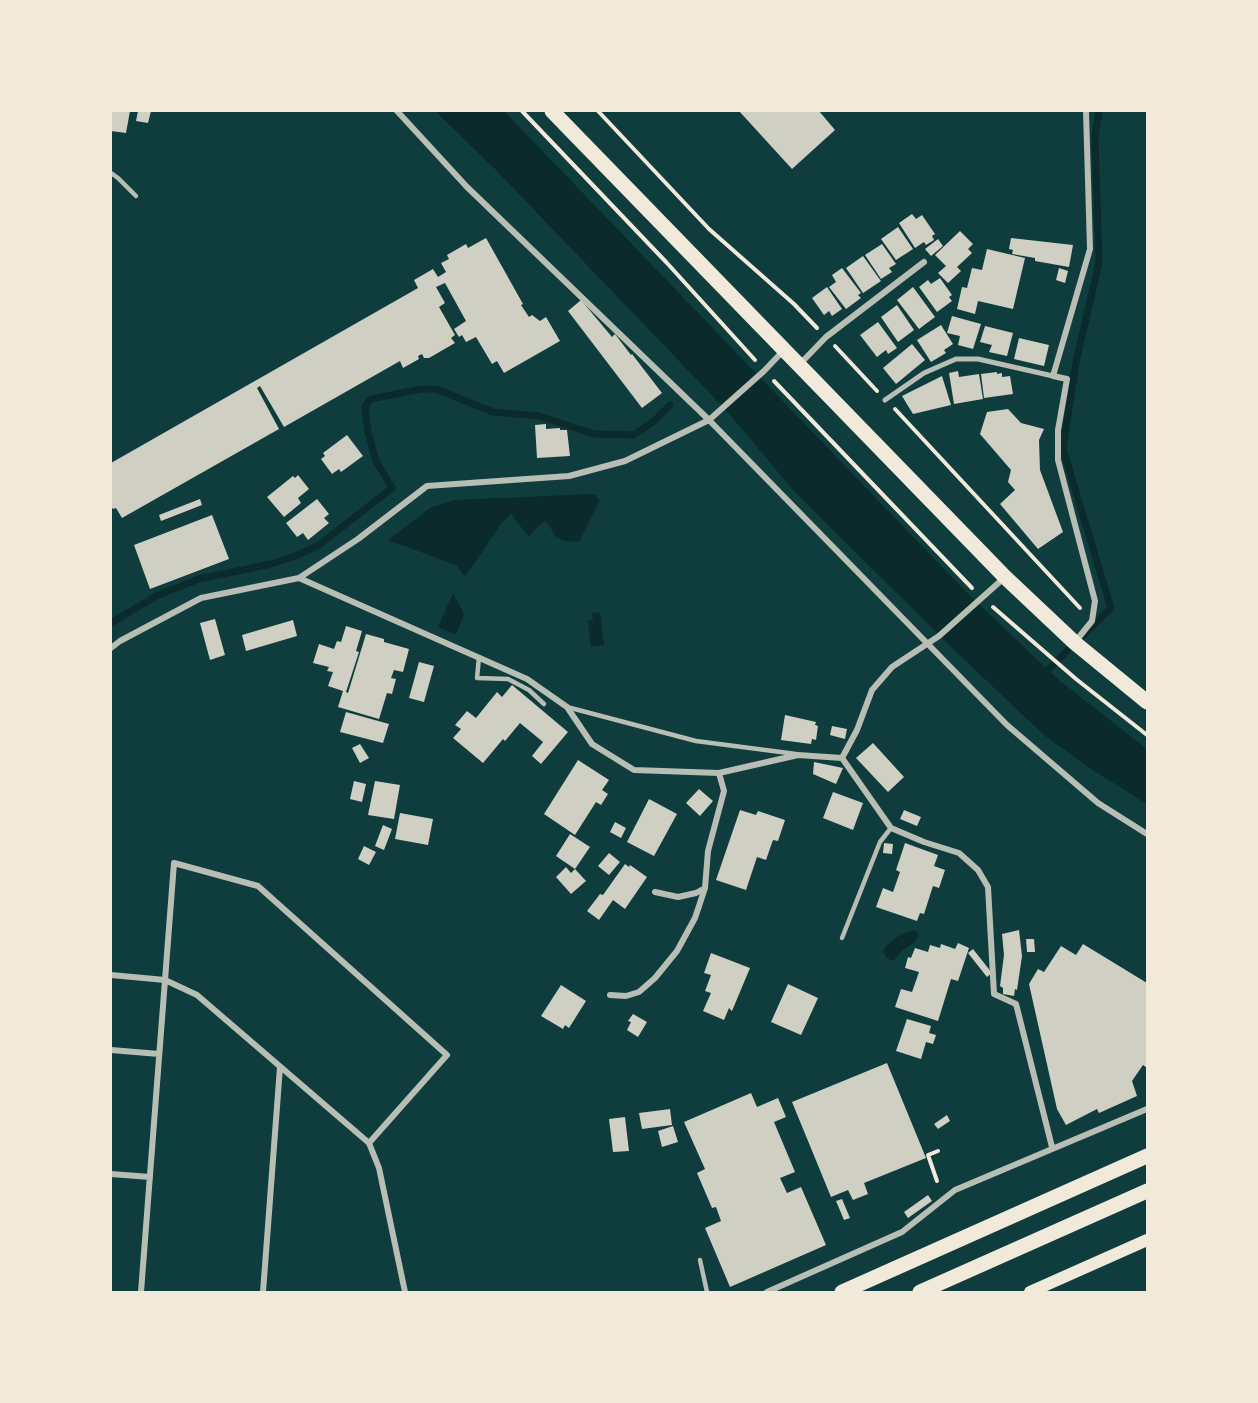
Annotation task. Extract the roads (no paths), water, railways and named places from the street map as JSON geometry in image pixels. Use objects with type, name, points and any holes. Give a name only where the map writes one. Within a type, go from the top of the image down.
[{"type":"main road","points":[[552,111],[1005,577],[1075,643],[1147,702]]},
{"type":"main road","points":[[842,1292],[1147,1156]]},
{"type":"main road","points":[[920,1292],[1147,1191]]},
{"type":"main road","points":[[1030,1292],[1147,1240]]},
{"type":"street","points":[[397,111],[467,187],[709,420],[1015,732],[1098,804],[1147,834]]},
{"type":"street","points":[[1053,376],[1090,249],[1086,111]]},
{"type":"street","points":[[800,364],[826,337],[924,262]]},
{"type":"street","points":[[111,648],[201,598],[299,578],[358,539],[427,486],[569,476],[625,461],[709,420],[785,349]]},
{"type":"street","points":[[885,399],[924,373],[956,359],[978,359],[1067,379],[1058,430],[1058,460],[1095,601],[1092,621],[1075,643]]},
{"type":"street","points":[[842,758],[857,730],[872,690],[892,667],[939,636],[1005,577]]},
{"type":"street","points":[[299,578],[527,679],[567,707],[592,744],[634,770],[719,773],[798,755],[842,758]]},
{"type":"street","points":[[842,758],[891,828],[959,853],[978,870],[988,887],[994,994],[1016,1004],[1052,1147]]},
{"type":"street","points":[[610,995],[626,996],[639,993],[655,978],[681,943],[695,918],[705,888],[708,851],[724,790],[719,773]]},
{"type":"street","points":[[141,1292],[174,863],[258,886],[447,1055],[369,1143]]},
{"type":"street","points":[[655,892],[678,897],[696,893],[705,888]]},
{"type":"street","points":[[111,975],[165,980],[197,995],[369,1143],[379,1168],[405,1292]]},
{"type":"street","points":[[111,1050],[159,1054]]},
{"type":"street","points":[[263,1292],[280,1067]]},
{"type":"street","points":[[767,1292],[902,1233],[955,1190],[1147,1108]]},
{"type":"street","points":[[111,1174],[150,1177]]},
{"type":"lane","points":[[111,173],[136,196]]},
{"type":"lane","points":[[478,657],[477,678],[508,679],[529,690],[544,704]]},
{"type":"lane","points":[[567,707],[696,741],[798,755]]},
{"type":"lane","points":[[842,938],[880,842],[891,828]]},
{"type":"lane","points":[[700,1260],[707,1292]]},
{"type":"water","points":[[435,111],[504,111],[969,595],[1060,681],[1147,749],[1147,804],[1088,767],[1044,735],[951,647],[795,492],[724,408],[496,170]]},
{"type":"water","points":[[595,494],[599,501],[579,542],[564,541],[556,537],[546,521],[538,526],[529,537],[511,514],[501,524],[465,577],[456,565],[388,540],[430,508],[454,500]]},
{"type":"water","points":[[453,593],[464,614],[456,635],[438,627]]},
{"type":"water","points":[[600,612],[604,645],[591,647],[588,621],[593,620],[592,613]]},
{"type":"water","points":[[914,930],[919,934],[914,943],[894,960],[887,958],[883,952],[885,947],[901,934]]},
{"type":"waterway","points":[[1084,635],[1111,608],[1063,449],[1076,362],[1099,263],[1095,137],[1099,111]]},
{"type":"waterway","points":[[111,623],[156,596],[199,579],[271,564],[319,545],[392,488],[376,461],[368,432],[365,406],[371,399],[421,389],[436,389],[493,412],[539,416],[594,434],[633,435],[653,422],[670,405]]},
{"type":"waterway","points":[[1043,675],[1076,642]]}]
